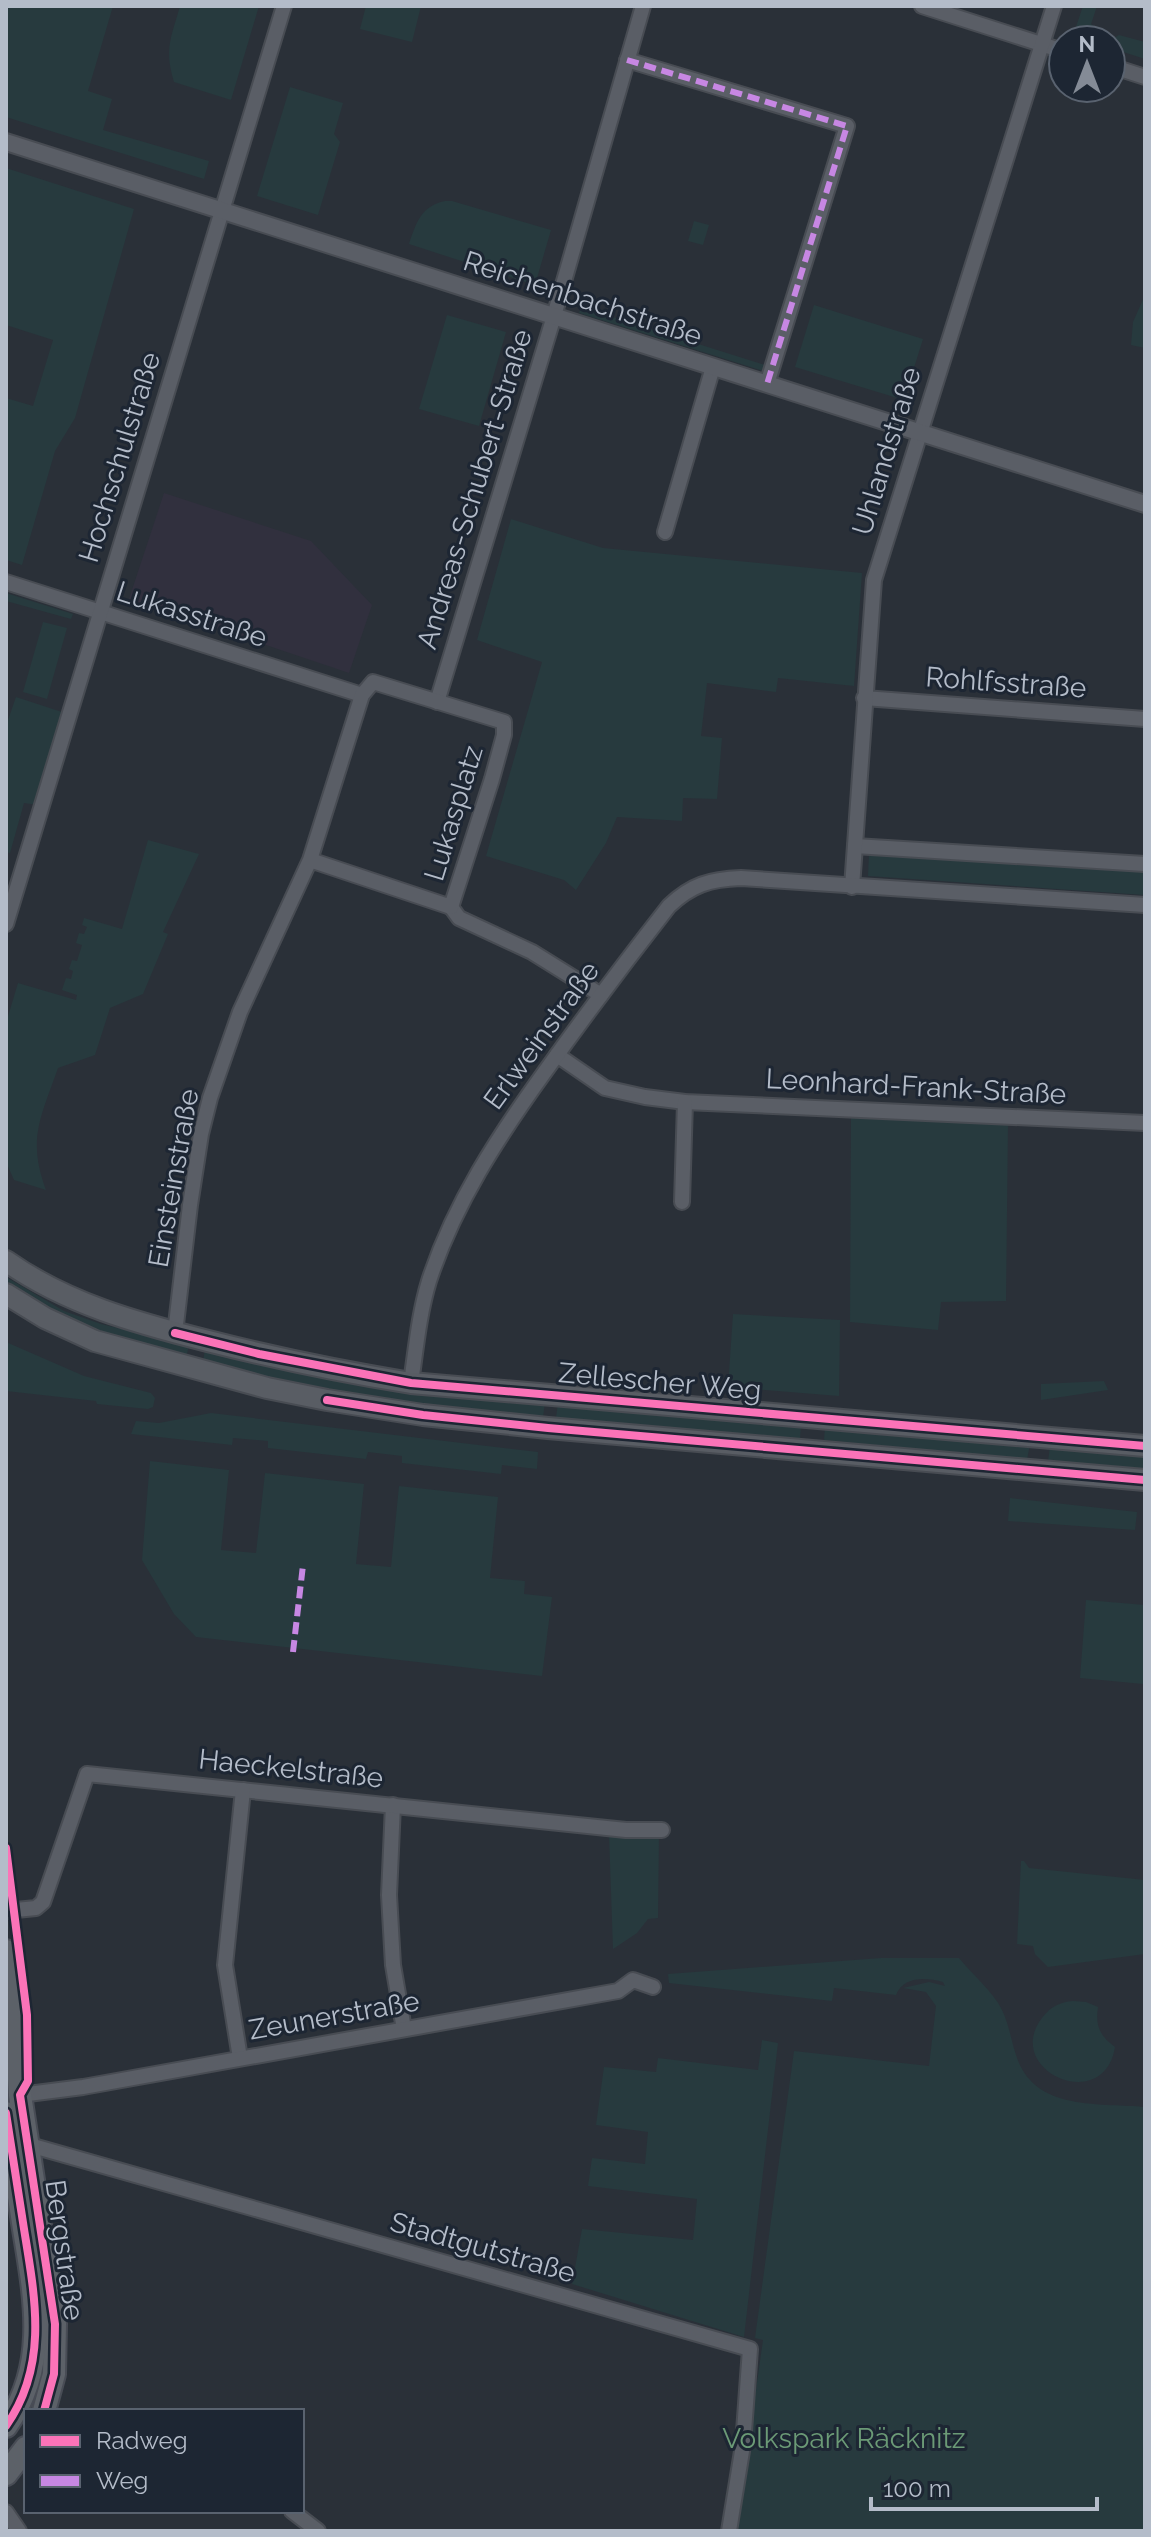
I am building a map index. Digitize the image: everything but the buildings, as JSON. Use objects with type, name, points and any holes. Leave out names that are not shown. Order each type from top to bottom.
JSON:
[{"type":"main road","name":"Zellescher Weg","points":[[6,1261],[80,1303],[175,1333],[274,1357],[411,1383],[1145,1446]]},
{"type":"main road","name":"Zellescher Weg","points":[[6,1294],[45,1318],[95,1341],[267,1388],[327,1400],[423,1415],[533,1426],[1145,1480]]},
{"type":"main road","name":"Bergstraße","points":[[6,1951],[14,2003],[26,2144],[55,2324],[54,2374],[45,2409]]},
{"type":"main road","name":"Bergstraße","points":[[6,2113],[37,2325],[34,2361],[26,2389],[6,2426]]},
{"type":"main road","points":[[6,2474],[24,2451]]},
{"type":"street","name":"Hochschulstraße","points":[[6,924],[284,6]]},
{"type":"street","name":"Andreas-Schubert-Straße","points":[[437,702],[554,316],[643,6]]},
{"type":"street","points":[[922,6],[1047,46]]},
{"type":"street","name":"Uhlandstraße","points":[[852,887],[874,580],[1054,6]]},
{"type":"street","points":[[627,60],[847,126],[767,384]]},
{"type":"street","name":"Reichenbachstraße","points":[[6,142],[1145,504]]},
{"type":"street","points":[[665,532],[713,367]]},
{"type":"street","name":"Lukasstraße","points":[[6,582],[362,695]]},
{"type":"street","name":"Lukasplatz","points":[[310,860],[451,907],[492,779],[504,735],[504,722],[373,682],[362,695]]},
{"type":"street","points":[[310,860],[362,695]]},
{"type":"street","name":"Rohlfsstraße","points":[[864,698],[1145,719]]},
{"type":"street","points":[[855,846],[1145,864]]},
{"type":"street","name":"Einsteinstraße","points":[[175,1333],[190,1205],[210,1098],[240,1012],[310,860]]},
{"type":"street","name":"Erlweinstraße","points":[[411,1383],[421,1315],[442,1245],[489,1155],[601,995],[683,892],[702,882],[741,878],[1145,905]]},
{"type":"street","points":[[451,907],[459,918],[532,952],[601,995]]},
{"type":"street","name":"Leonhard-Frank-Straße","points":[[557,1055],[605,1088],[685,1102],[1145,1123]]},
{"type":"street","points":[[682,1202],[685,1102]]},
{"type":"street","name":"Haeckelstraße","points":[[6,1911],[36,1908],[43,1902],[87,1774],[626,1830],[662,1830]]},
{"type":"street","points":[[240,2058],[225,1965],[243,1790]]},
{"type":"street","points":[[393,1805],[390,1909],[393,1965],[404,2029]]},
{"type":"street","name":"Zeunerstraße","points":[[20,2095],[83,2087],[618,1991],[633,1980],[653,1987]]},
{"type":"street","name":"Stadtgutstraße","points":[[26,2144],[750,2349],[743,2445],[729,2531]]},
{"type":"street","points":[[6,2512],[19,2531]]},
{"type":"street","points":[[295,2513],[318,2531]]},
{"type":"shaded area","points":[[164,493],[311,541],[372,605],[349,673],[129,599]]},
{"type":"green space","points":[[8,6],[113,6],[88,91],[112,99],[103,130],[209,161],[204,179],[6,117]]},
{"type":"green space","points":[[180,6],[259,6],[231,100],[174,82],[169,52]]},
{"type":"green space","points":[[366,6],[421,6],[412,42],[360,29]]},
{"type":"green space","points":[[1083,6],[1097,6],[1091,24],[1077,24]]},
{"type":"green space","points":[[1127,37],[1145,42],[1145,59],[1127,53]]},
{"type":"green space","points":[[290,87],[343,103],[334,134],[340,142],[318,215],[257,196]]},
{"type":"green space","points":[[6,168],[134,209],[75,418],[55,451],[22,565],[6,560],[6,398],[33,406],[53,340],[6,325]]},
{"type":"green space","points":[[445,201],[551,230],[535,285],[409,244],[425,211]]},
{"type":"green space","points":[[694,221],[709,225],[703,245],[688,241]]},
{"type":"green space","points":[[1145,295],[1145,348],[1131,345],[1133,322]]},
{"type":"green space","points":[[814,305],[923,339],[904,400],[795,367]]},
{"type":"green space","points":[[581,307],[768,366],[766,372],[579,313]]},
{"type":"green space","points":[[447,315],[506,332],[479,426],[419,409]]},
{"type":"green space","points":[[511,519],[603,548],[862,573],[854,686],[778,678],[776,692],[707,683],[701,736],[722,738],[717,799],[683,798],[682,821],[617,817],[606,843],[576,890],[564,880],[486,856],[542,662],[477,640]]},
{"type":"green space","points":[[6,593],[73,614],[71,619],[6,601]]},
{"type":"green space","points":[[43,622],[67,628],[47,699],[23,692]]},
{"type":"green space","points":[[16,697],[65,713],[38,805],[24,803],[10,853],[6,852],[6,726]]},
{"type":"green space","points":[[148,840],[199,854],[163,932],[168,934],[143,994],[110,1008],[95,1055],[58,1068],[38,1128],[37,1156],[46,1190],[14,1180],[6,1162],[6,1023],[18,983],[76,1000],[77,995],[62,990],[66,978],[71,979],[73,971],[69,969],[72,960],[77,961],[82,945],[76,943],[79,933],[84,934],[87,927],[82,925],[84,918],[122,929]]},
{"type":"green space","points":[[869,854],[1145,870],[1145,895],[868,876]]},
{"type":"green space","points":[[851,1117],[1008,1123],[1006,1301],[941,1302],[938,1330],[850,1322]]},
{"type":"green space","points":[[6,1277],[64,1311],[101,1324],[189,1345],[186,1358],[82,1325],[6,1284]]},
{"type":"green space","points":[[733,1314],[840,1320],[839,1396],[728,1387]]},
{"type":"green space","points":[[6,1342],[84,1376],[151,1393],[155,1398],[153,1407],[97,1404],[96,1401],[6,1391]]},
{"type":"green space","points":[[205,1349],[545,1402],[543,1417],[436,1408],[318,1389],[203,1362]]},
{"type":"green space","points":[[1104,1381],[1108,1390],[1041,1400],[1041,1384]]},
{"type":"green space","points":[[558,1403],[801,1424],[800,1439],[556,1418]]},
{"type":"green space","points":[[211,1413],[538,1452],[537,1469],[502,1465],[501,1474],[402,1463],[402,1456],[368,1452],[366,1459],[268,1448],[268,1441],[233,1438],[232,1445],[131,1434],[136,1421],[159,1423]]},
{"type":"green space","points":[[825,1427],[1030,1444],[1027,1460],[824,1440]]},
{"type":"green space","points":[[1050,1446],[1145,1455],[1145,1470],[1048,1462]]},
{"type":"green space","points":[[150,1461],[229,1470],[221,1550],[256,1553],[265,1473],[364,1484],[356,1564],[391,1567],[399,1486],[498,1497],[490,1578],[525,1581],[524,1594],[552,1597],[542,1676],[196,1637],[174,1614],[142,1560]]},
{"type":"green space","points":[[1010,1498],[1137,1512],[1135,1530],[1008,1521]]},
{"type":"green space","points":[[1086,1600],[1145,1605],[1143,1684],[1080,1678]]},
{"type":"green space","points":[[609,1833],[659,1833],[658,1918],[648,1919],[637,1933],[613,1949]]},
{"type":"green space","points":[[1021,1861],[1029,1868],[1145,1880],[1145,1954],[1048,1967],[1035,1954],[1033,1946],[1017,1944]]},
{"type":"green space","name":"Volkspark Räcknitz","points":[[881,1958],[959,1958],[998,2004],[1022,2069],[1032,2082],[1045,2092],[1076,2102],[1145,2107],[1145,2531],[736,2531],[763,2340],[755,2338],[794,2051],[929,2066],[936,2006],[926,1992],[903,1988],[929,1982],[945,1986],[936,1980],[909,1981],[896,1995],[834,1988],[832,2001],[669,1983],[668,1974]]},
{"type":"green space","points":[[1073,2001],[1098,2007],[1100,2030],[1115,2047],[1107,2068],[1093,2079],[1077,2082],[1059,2078],[1045,2068],[1035,2054],[1033,2037],[1048,2011]]},
{"type":"green space","points":[[762,2040],[778,2043],[744,2337],[572,2284],[582,2229],[693,2240],[697,2199],[588,2186],[592,2158],[645,2164],[648,2132],[596,2125],[604,2067],[656,2072],[658,2058],[758,2070]]},
{"type":"marked path","points":[[627,60],[847,126],[767,384]]},
{"type":"marked path","points":[[293,1652],[303,1565]]},
{"type":"cycle path","points":[[175,1333],[259,1354],[411,1383],[1145,1446]]},
{"type":"cycle path","points":[[327,1400],[423,1415],[548,1428],[1145,1480]]},
{"type":"cycle path","points":[[6,1848],[27,2015],[28,2081],[20,2095],[55,2324],[54,2374],[45,2409]]},
{"type":"cycle path","points":[[6,2113],[32,2280],[35,2330],[28,2379],[20,2403],[6,2426]]}]
